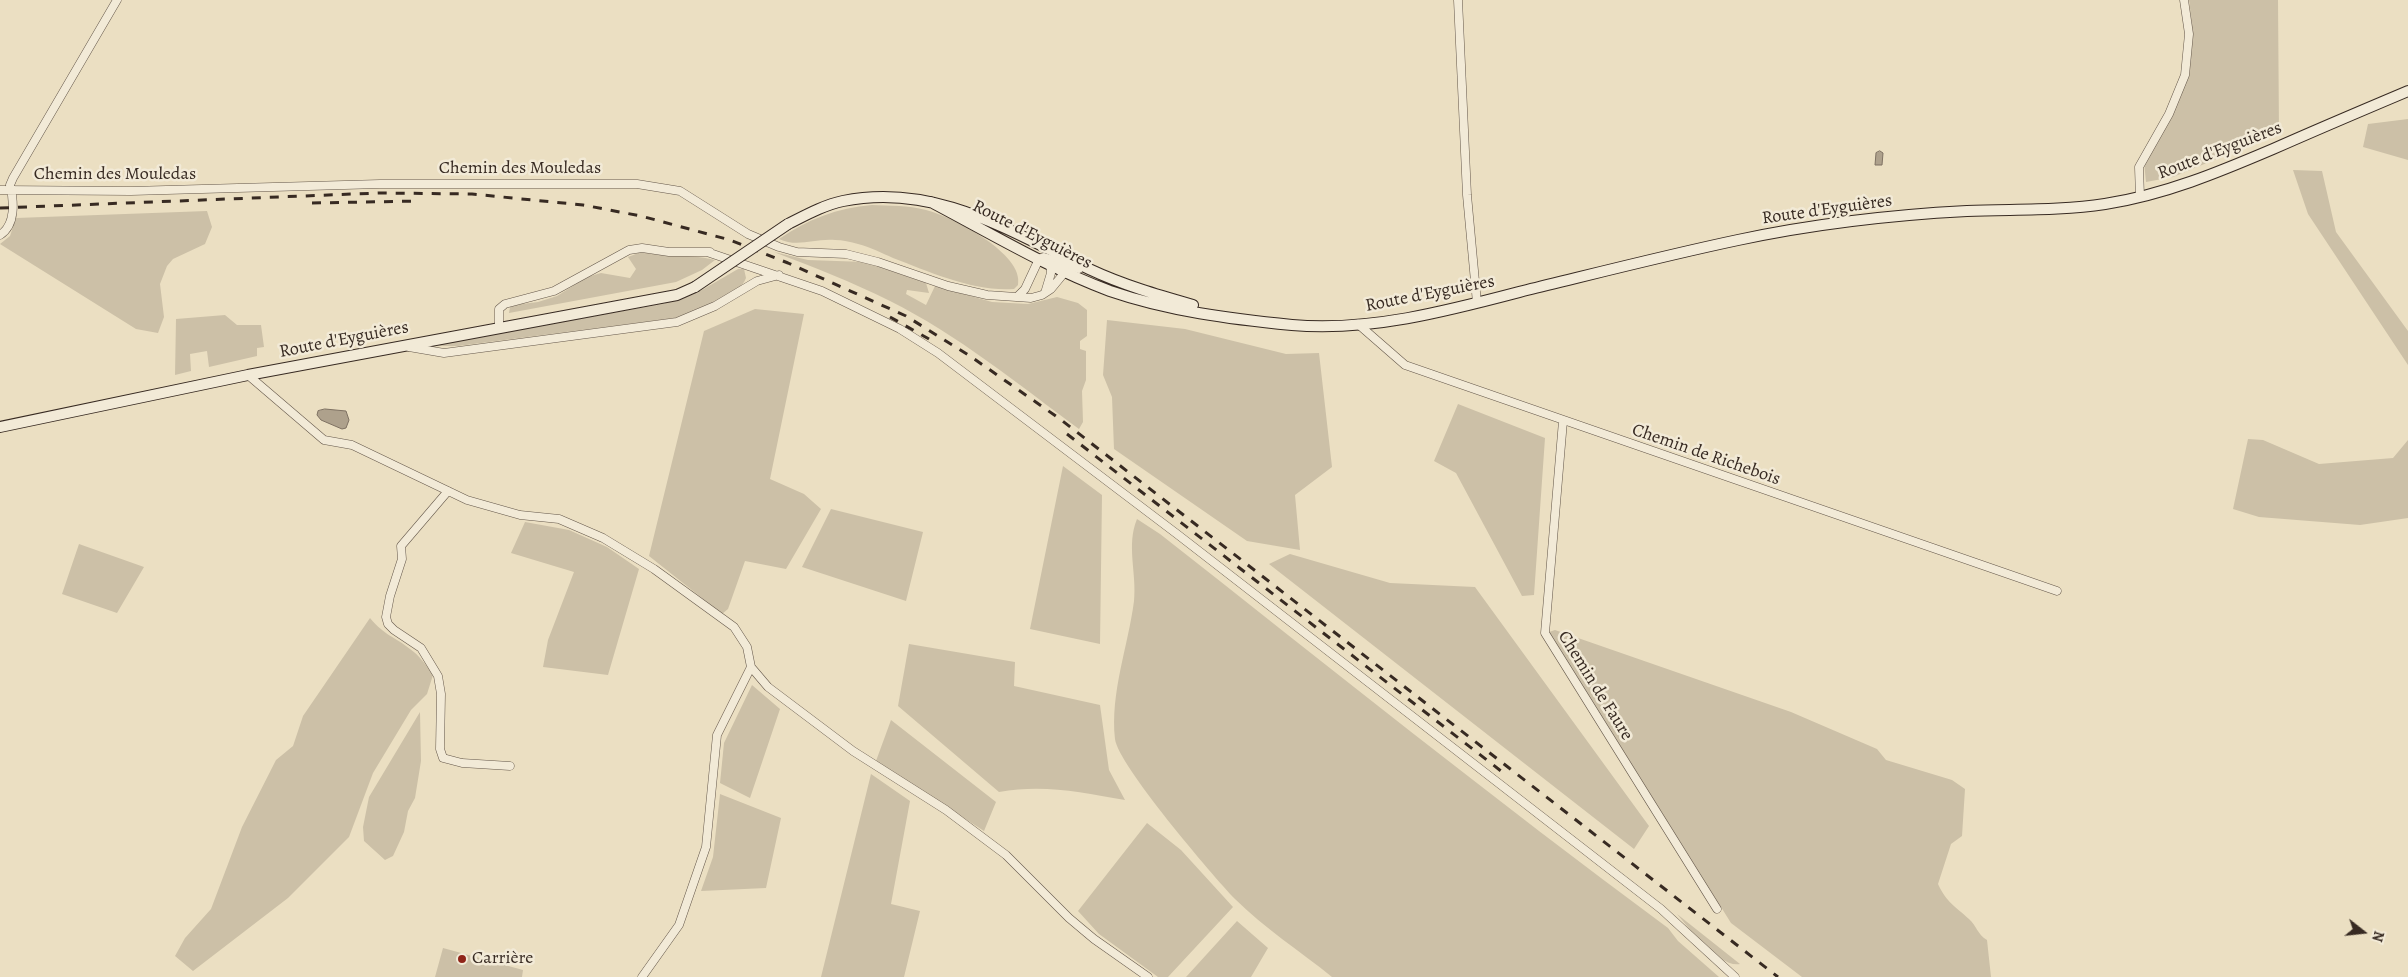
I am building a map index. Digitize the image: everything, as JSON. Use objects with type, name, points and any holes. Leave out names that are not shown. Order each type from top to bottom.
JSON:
[{"type":"main road","name":"Route d'Eyguières","points":[[931,202],[1065,272],[1111,291],[1154,304],[1238,319],[1297,325],[1358,324],[1403,319],[1477,303],[1662,257],[1830,223],[1965,211],[2067,208],[2108,204],[2140,197],[2176,188],[2221,171],[2408,90]]},
{"type":"main road","name":"Route d'Eyguières","points":[[0,428],[248,375],[677,295],[695,287],[788,224],[842,201],[868,197],[903,196],[959,208],[1091,270],[1140,290],[1238,319]]},
{"type":"street","points":[[0,235],[6,232],[11,220],[10,185],[13,178],[117,0]]},
{"type":"street","points":[[1458,0],[1467,195],[1477,303]]},
{"type":"street","points":[[2140,197],[2139,167],[2169,114],[2185,75],[2188,34],[2184,0]]},
{"type":"street","name":"Chemin des Mouledas","points":[[0,190],[131,191],[380,184],[656,186],[687,194],[748,234],[779,247],[797,252],[846,254],[878,262],[948,286],[987,295],[1031,298],[1045,293]]},
{"type":"street","points":[[1043,247],[1047,261],[1045,293]]},
{"type":"street","points":[[499,328],[499,309],[505,304],[554,291],[628,250],[642,248],[670,252],[706,252],[734,255],[761,268],[822,291],[900,329],[973,378],[1661,909],[1735,977]]},
{"type":"street","points":[[1018,296],[1047,261]]},
{"type":"street","points":[[1047,261],[1110,283],[1140,290]]},
{"type":"street","points":[[1045,293],[1065,272]]},
{"type":"street","points":[[400,346],[444,353],[678,322],[715,306],[757,281],[780,275]]},
{"type":"street","name":"Chemin de Richebois","points":[[1358,324],[1405,365],[2057,591]]},
{"type":"street","points":[[248,375],[324,440],[352,445],[468,500],[520,515],[559,520],[603,538],[654,568],[734,626],[747,647],[751,667],[768,687],[853,751],[946,810],[1006,855],[1069,918],[1094,939],[1148,977]]},
{"type":"street","name":"Chemin de Faure","points":[[1563,421],[1544,633],[1717,909]]},
{"type":"street","points":[[448,491],[401,546],[402,559],[390,596],[386,617],[388,624],[394,630],[421,648],[438,676],[441,694],[440,749],[443,758],[462,763],[510,766]]},
{"type":"street","points":[[642,977],[679,925],[706,846],[717,735],[751,667]]},
{"type":"shaded area","points":[[2189,0],[2278,0],[2279,133],[2173,177],[2146,182],[2144,162],[2181,96],[2190,64],[2192,25]]},
{"type":"shaded area","points":[[2408,119],[2408,160],[2363,147],[2368,124]]},
{"type":"shaded area","points":[[1880,151],[1883,153],[1882,165],[1875,165],[1876,153]]},
{"type":"shaded area","points":[[2293,170],[2322,171],[2336,232],[2408,331],[2408,365],[2308,214]]},
{"type":"shaded area","points":[[872,205],[919,208],[968,228],[999,249],[1010,261],[1017,273],[1018,285],[1014,289],[999,289],[952,280],[867,247],[846,241],[828,240],[793,243],[779,239],[812,220],[847,209]]},
{"type":"shaded area","points":[[207,211],[212,227],[205,244],[173,259],[167,266],[160,284],[164,317],[158,333],[136,329],[0,244],[10,236],[16,218]]},
{"type":"shaded area","points":[[641,252],[715,260],[702,270],[676,282],[509,313],[510,307],[514,305],[538,302],[557,296],[587,277],[601,273],[630,278],[636,269],[628,257]]},
{"type":"shaded area","points":[[774,252],[808,260],[865,262],[926,283],[929,293],[907,290],[906,294],[926,305],[935,286],[992,302],[1028,304],[1057,297],[1078,303],[1087,310],[1087,336],[1080,341],[1080,349],[1086,351],[1086,380],[1082,391],[1083,422],[1079,429],[987,361],[915,314],[861,287]]},
{"type":"shaded area","points":[[738,269],[744,269],[746,278],[742,285],[734,292],[714,304],[674,318],[458,346],[439,346],[442,343],[663,304],[702,290]]},
{"type":"shaded area","points":[[755,309],[804,314],[770,479],[804,494],[821,509],[786,569],[745,561],[728,609],[722,614],[649,556],[704,331]]},
{"type":"shaded area","points":[[225,315],[237,325],[261,325],[264,347],[257,348],[257,356],[209,367],[207,351],[190,354],[191,371],[175,375],[176,319]]},
{"type":"shaded area","points":[[1107,320],[1185,329],[1286,354],[1319,353],[1332,467],[1295,495],[1300,550],[1247,541],[1114,449],[1112,397],[1103,375]]},
{"type":"shaded area","points":[[1458,404],[1545,438],[1534,595],[1522,596],[1456,473],[1434,461]]},
{"type":"shaded area","points":[[325,409],[346,411],[349,420],[346,428],[342,429],[321,420],[317,415],[318,411]]},
{"type":"shaded area","points":[[2248,439],[2263,440],[2319,464],[2393,458],[2408,440],[2408,518],[2360,525],[2259,517],[2233,509]]},
{"type":"shaded area","points":[[1063,466],[1102,495],[1100,644],[1030,629]]},
{"type":"shaded area","points":[[831,509],[923,532],[906,601],[802,567]]},
{"type":"shaded area","points":[[1137,519],[1160,534],[1476,782],[1668,928],[1678,941],[1719,977],[1332,977],[1270,930],[1235,899],[1188,845],[1132,772],[1120,752],[1115,739],[1114,722],[1117,687],[1135,591],[1132,539]]},
{"type":"shaded area","points":[[525,522],[569,530],[607,547],[639,569],[608,675],[543,667],[548,640],[574,572],[511,553]]},
{"type":"shaded area","points":[[79,544],[144,567],[117,613],[62,594]]},
{"type":"shaded area","points":[[1290,554],[1390,583],[1475,587],[1649,826],[1634,849],[1269,564]]},
{"type":"shaded area","points":[[370,618],[385,632],[414,652],[425,664],[433,675],[427,694],[411,710],[373,773],[349,837],[288,898],[193,971],[175,956],[185,938],[211,909],[242,827],[276,760],[293,746],[303,716]]},
{"type":"shaded area","points":[[1555,630],[1791,712],[1877,749],[1886,760],[1952,780],[1965,789],[1962,836],[1951,844],[1938,884],[1948,900],[1972,922],[1987,940],[1991,977],[1802,977],[1731,923],[1549,632]]},
{"type":"shaded area","points":[[909,644],[1015,662],[1014,686],[1100,705],[1109,770],[1125,800],[1046,789],[999,792],[898,706]]},
{"type":"shaded area","points":[[752,685],[780,709],[750,798],[720,783],[724,743]]},
{"type":"shaded area","points":[[420,712],[421,761],[415,798],[408,811],[404,832],[393,856],[385,860],[364,841],[363,827],[369,797]]},
{"type":"shaded area","points":[[891,720],[996,802],[984,831],[876,761]]},
{"type":"shaded area","points":[[871,774],[910,801],[891,904],[920,911],[904,977],[821,977]]},
{"type":"shaded area","points":[[720,794],[781,818],[766,888],[701,891],[713,857]]},
{"type":"shaded area","points":[[1147,823],[1181,850],[1233,907],[1168,977],[1158,977],[1099,934],[1078,911]]},
{"type":"shaded area","points":[[1677,914],[1740,964],[1732,964],[1714,954]]},
{"type":"shaded area","points":[[1237,921],[1268,948],[1251,977],[1186,977]]},
{"type":"shaded area","name":"Carrière","points":[[443,948],[523,970],[522,977],[435,977]]},
{"type":"railway","points":[[0,208],[379,193],[472,194],[583,205],[641,216],[730,240],[788,263],[906,316],[970,356],[1060,419],[1778,977]]},
{"type":"railway","points":[[312,203],[420,201]]},
{"type":"railway","points":[[890,317],[929,339]]},
{"type":"railway","points":[[1067,434],[1501,771]]},
{"type":"place","name":"Carrière","points":[[462,959]]}]
